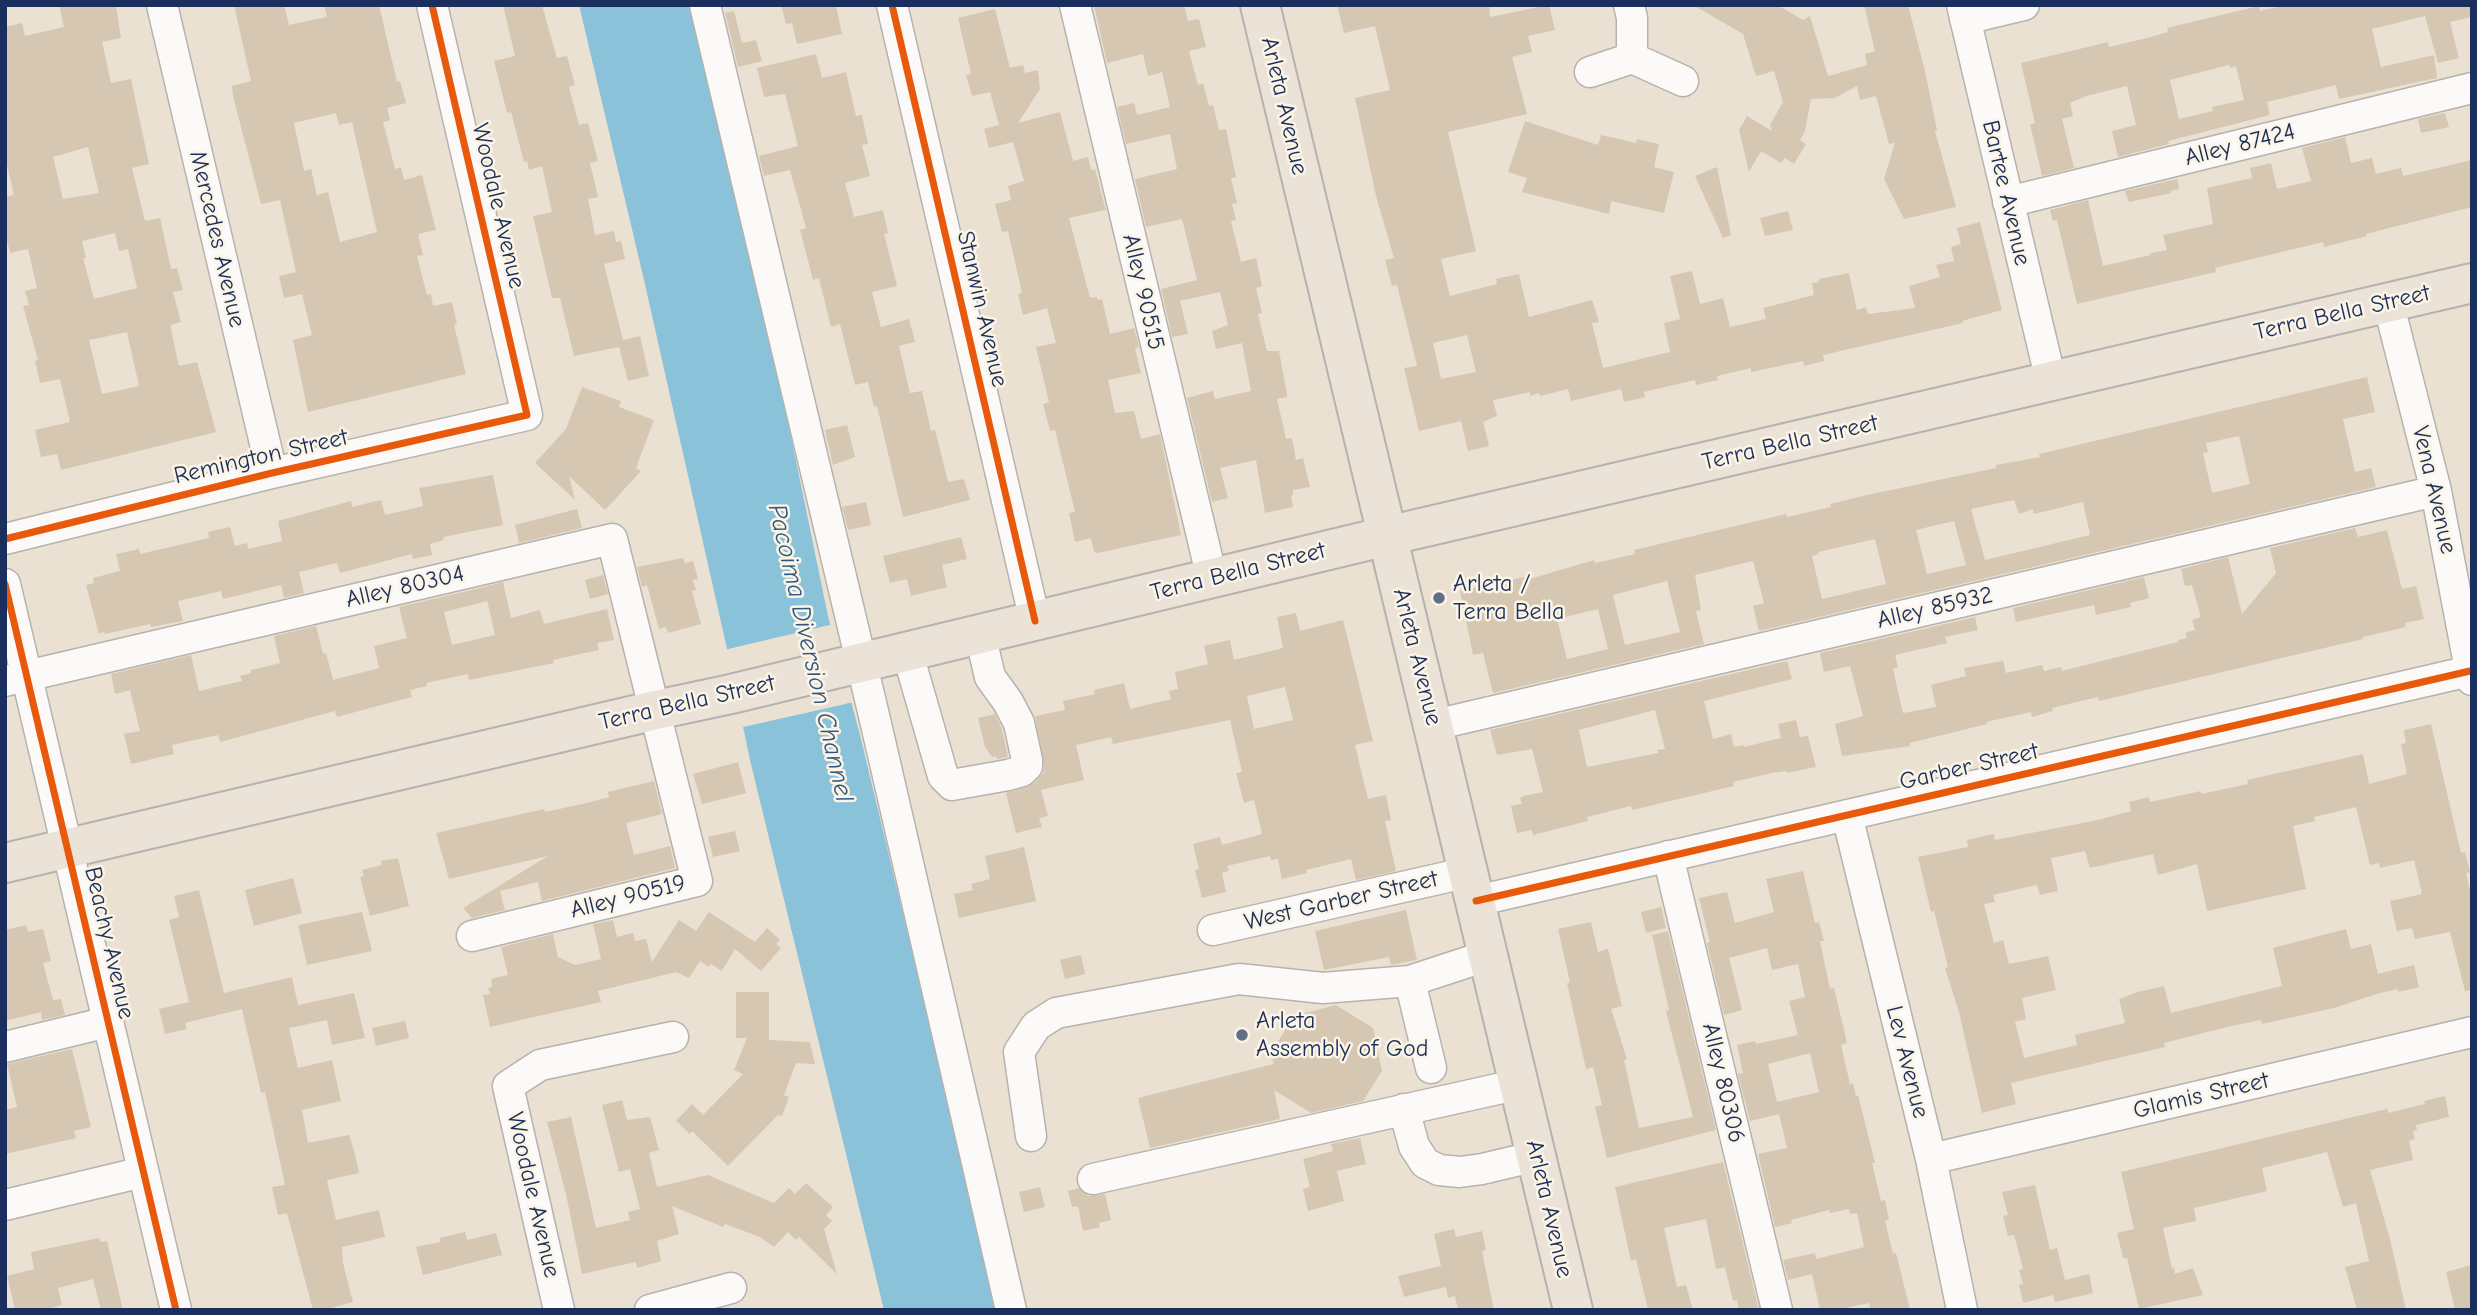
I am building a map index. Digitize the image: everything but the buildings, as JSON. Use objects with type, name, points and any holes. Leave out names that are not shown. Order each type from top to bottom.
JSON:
[{"type":"main road","name":"Arleta Avenue","points":[[1260,5],[1573,1310]]},
{"type":"main road","name":"Terra Bella Street","points":[[5,863],[2472,282]]},
{"type":"street","name":"Mercedes Avenue","points":[[162,5],[272,473]]},
{"type":"street","name":"Woodale Avenue","points":[[432,5],[527,415]]},
{"type":"street","points":[[705,5],[853,663],[1011,1310]]},
{"type":"street","name":"Stanwin Avenue","points":[[892,5],[1035,621]]},
{"type":"street","name":"Alley 90515","points":[[1075,5],[1212,579]]},
{"type":"street","points":[[1629,5],[1632,18],[1632,58]]},
{"type":"street","points":[[1963,12],[2024,5]]},
{"type":"street","name":"Bartee Avenue","points":[[1963,12],[2051,381]]},
{"type":"street","points":[[1590,72],[1632,58],[1682,81]]},
{"type":"street","name":"Alley 87424","points":[[2008,202],[2472,88]]},
{"type":"street","name":"Vena Avenue","points":[[2388,302],[2436,491],[2463,575],[2471,675]]},
{"type":"street","name":"Remington Street","points":[[5,539],[272,473],[527,415]]},
{"type":"street","name":"Alley 85932","points":[[1434,725],[2436,491]]},
{"type":"street","name":"Alley 80304","points":[[16,678],[612,539],[656,710]]},
{"type":"street","name":"Beachy Avenue","points":[[5,584],[16,678],[68,848],[176,1310]]},
{"type":"street","points":[[906,651],[943,776],[952,785],[1008,775],[1022,771],[1027,766],[1027,760],[1019,723],[990,677],[980,634]]},
{"type":"street","name":"Garber Street","points":[[1473,887],[1668,856],[2471,675]]},
{"type":"street","name":"Alley 90519","points":[[472,936],[697,881],[656,710]]},
{"type":"street","name":"Lev Avenue","points":[[1847,815],[1931,1159],[1962,1310]]},
{"type":"street","name":"Alley 80306","points":[[1668,856],[1777,1310]]},
{"type":"street","name":"West Garber Street","points":[[1213,930],[1473,887]]},
{"type":"street","points":[[1031,1136],[1019,1052],[1036,1026],[1056,1013],[1239,979],[1323,988],[1410,981],[1489,955]]},
{"type":"street","points":[[1410,981],[1431,1068]]},
{"type":"street","points":[[5,1047],[108,1022]]},
{"type":"street","name":"Glamis Street","points":[[1931,1159],[2472,1032]]},
{"type":"street","name":"Woodale Avenue","points":[[559,1310],[509,1086],[540,1065],[673,1037]]},
{"type":"street","points":[[1093,1179],[1520,1084]]},
{"type":"street","points":[[1404,1109],[1414,1146],[1425,1163],[1439,1170],[1460,1172],[1482,1169],[1537,1156]]},
{"type":"street","points":[[5,1205],[143,1172]]},
{"type":"street","points":[[650,1310],[731,1288]]},
{"type":"water","name":"Pacoima Diversion Channel","points":[[579,5],[692,5],[764,306],[828,616],[860,735],[998,1310],[884,1310],[750,760],[644,280]]},
{"type":"pier","points":[[834,624],[854,702],[739,728],[724,650]]},
{"type":"cycle path","points":[[5,539],[272,473],[527,415],[432,5]]},
{"type":"cycle path","points":[[892,5],[1035,621]]},
{"type":"cycle path","points":[[5,584],[176,1310]]},
{"type":"cycle path","points":[[1476,901],[2470,671]]},
{"type":"place","name":"Arleta / Terra Bella","points":[[1439,598]]},
{"type":"place","name":"Arleta Assembly of God","points":[[1242,1035]]}]
